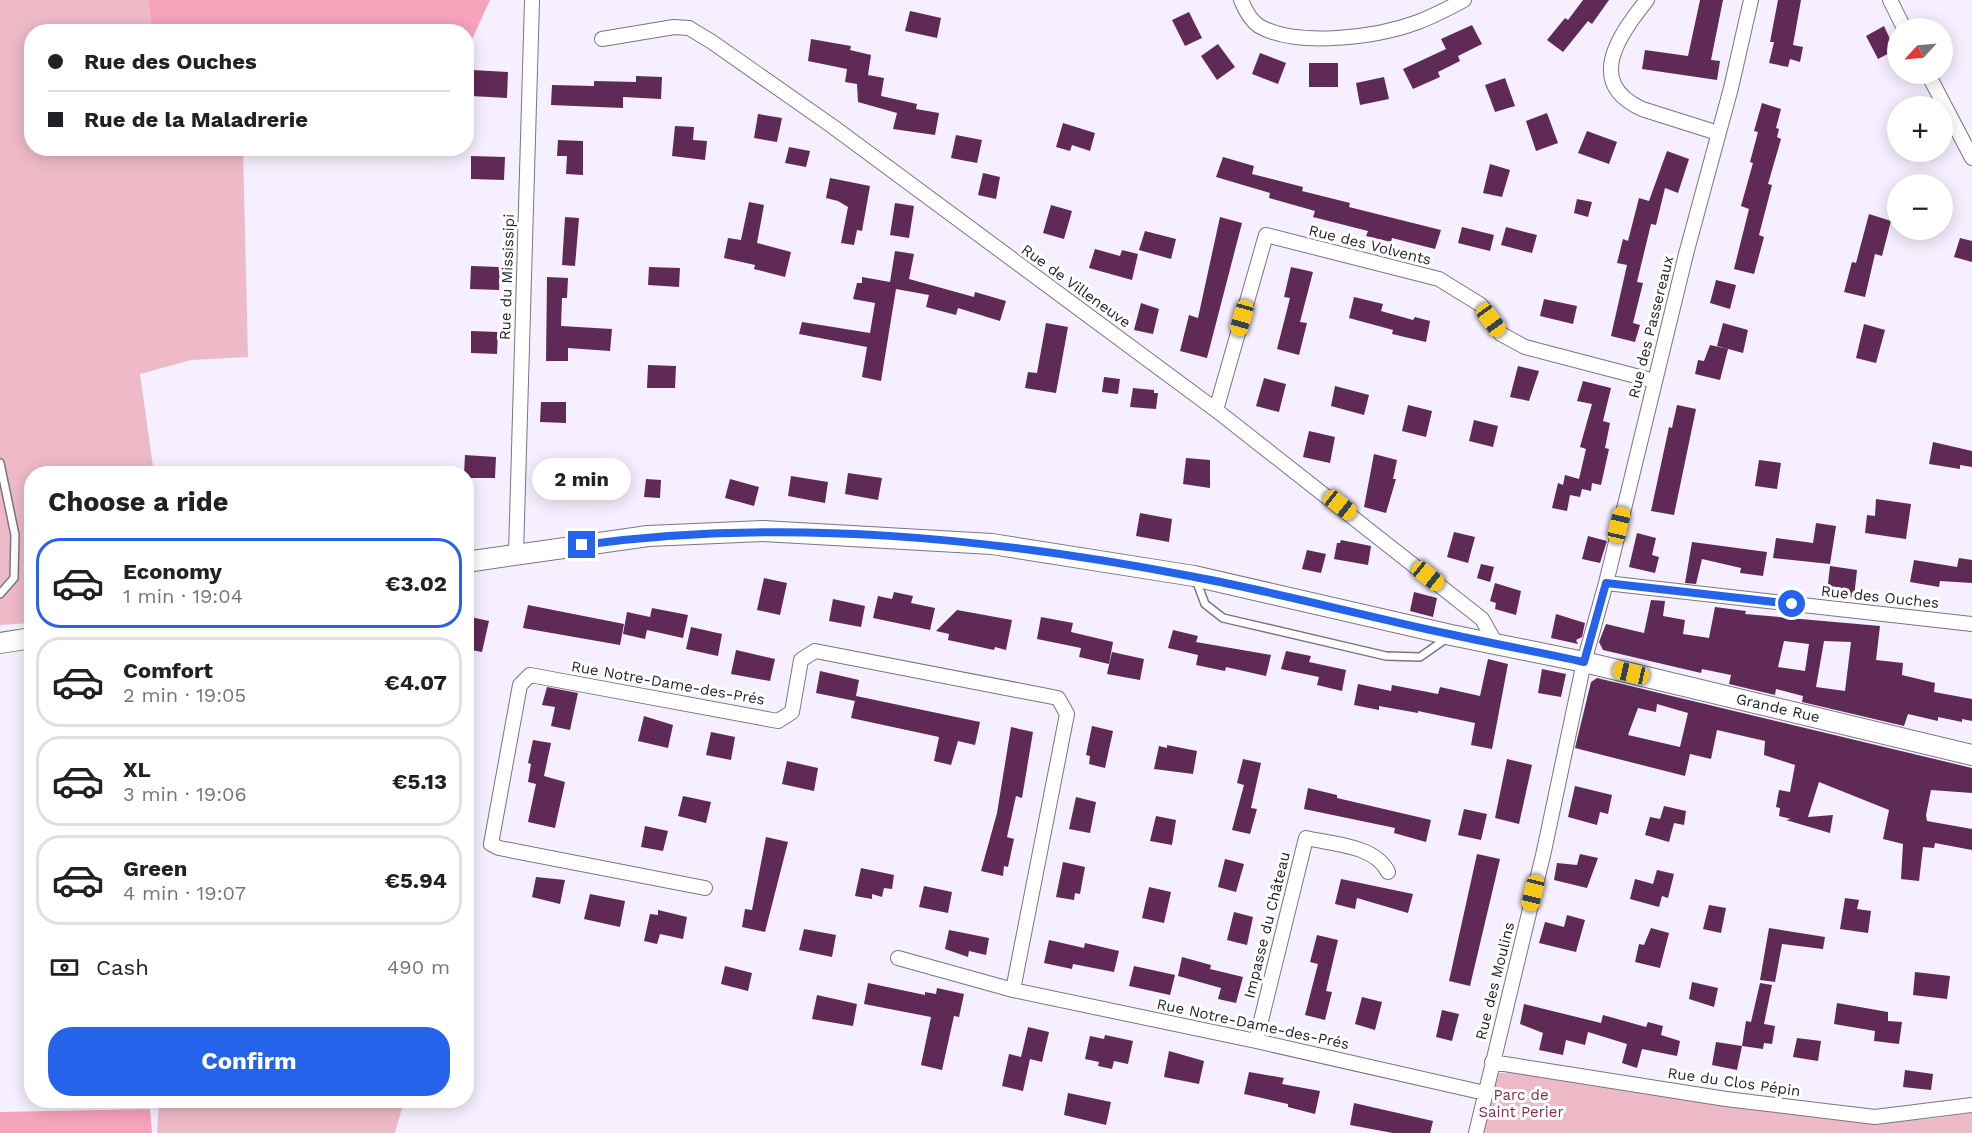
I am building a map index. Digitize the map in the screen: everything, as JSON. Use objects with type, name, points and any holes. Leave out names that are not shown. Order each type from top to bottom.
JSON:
[{"type":"main road","name":"Grande Rue","points":[[474,561],[648,536],[763,531],[821,532],[992,544],[1194,576],[1451,635],[1584,662],[1972,755]]},
{"type":"main road","points":[[0,643],[24,639]]},
{"type":"street","name":"Rue du Mississipi","points":[[516,554],[532,0]]},
{"type":"street","points":[[1241,0],[1250,18],[1259,25],[1284,35],[1313,38],[1382,32],[1417,22],[1448,4],[1464,0]]},
{"type":"street","points":[[1647,0],[1619,39],[1611,57],[1611,72],[1619,93],[1630,104],[1642,109],[1718,133]]},
{"type":"street","name":"Rue des Passereaux","points":[[1584,662],[1606,583],[1751,0]]},
{"type":"street","points":[[1890,0],[1899,18]]},
{"type":"street","name":"Rue de Villeneuve","points":[[602,39],[674,27],[689,27],[832,126],[1216,410],[1482,619],[1496,644]]},
{"type":"street","points":[[1933,84],[1972,158]]},
{"type":"street","name":"Rue des Volvents","points":[[1216,410],[1266,235],[1439,279],[1481,305],[1502,334],[1525,347],[1655,381]]},
{"type":"street","name":"Rue des Ouches","points":[[1606,583],[1972,624]]},
{"type":"street","name":"Rue Notre-Dame-des-Prés","points":[[705,888],[499,848],[491,844],[520,685],[530,675],[778,721],[792,712],[801,660],[815,651],[1058,698],[1067,714],[1013,990]]},
{"type":"street","name":"Rue des Moulins","points":[[1476,1133],[1544,851],[1584,662]]},
{"type":"street","name":"Impasse du Château","points":[[1256,1041],[1306,838],[1367,852],[1383,862],[1388,872]]},
{"type":"street","name":"Rue Notre-Dame-des-Prés","points":[[898,958],[1013,990],[1256,1041],[1485,1093]]},
{"type":"street","name":"Rue du Clos Pépin","points":[[1492,1062],[1726,1099],[1875,1117],[1972,1105]]},
{"type":"lane","points":[[0,463],[15,535],[14,578],[0,594]]},
{"type":"lane","points":[[1194,576],[1205,604],[1222,618],[1386,657],[1420,657],[1451,635]]},
{"type":"green space","points":[[0,0],[148,0],[151,24],[24,24],[24,156],[243,156],[248,357],[191,360],[140,374],[153,466],[24,466],[24,623],[0,625]]},
{"type":"green space","name":"Parc de Saint Perier","points":[[1519,1072],[1623,1090],[1875,1122],[1928,1119],[1972,1113],[1972,1133],[1484,1133],[1493,1082],[1499,1073]]},
{"type":"green space","points":[[159,1108],[402,1108],[395,1133],[157,1133]]},
{"type":"shaded area","points":[[148,0],[490,0],[474,35],[474,24],[151,24]]},
{"type":"shaded area","points":[[150,1109],[152,1133],[0,1133],[0,1112]]},
{"type":"building","points":[[1583,0],[1609,0],[1592,24],[1588,21],[1563,52],[1547,40],[1565,18],[1568,20]]},
{"type":"building","points":[[1700,0],[1723,0],[1711,60],[1720,61],[1717,80],[1642,69],[1645,50],[1688,56]]},
{"type":"building","points":[[1778,0],[1801,0],[1793,45],[1803,47],[1800,62],[1790,59],[1788,67],[1769,63],[1774,42],[1770,42]]},
{"type":"building","points":[[910,11],[941,18],[937,38],[905,31]]},
{"type":"building","points":[[1189,12],[1202,38],[1185,46],[1172,20]]},
{"type":"building","points":[[1472,25],[1482,44],[1458,56],[1460,61],[1438,72],[1440,77],[1413,89],[1403,69],[1446,49],[1441,39]]},
{"type":"building","points":[[1884,26],[1887,33],[1887,54],[1878,59],[1866,36]]},
{"type":"building","points":[[811,39],[851,46],[850,50],[871,55],[868,75],[884,78],[881,96],[917,104],[916,109],[939,113],[935,135],[893,129],[897,113],[858,102],[857,84],[845,82],[847,69],[808,61]]},
{"type":"building","points":[[1218,44],[1235,67],[1217,80],[1201,56]]},
{"type":"building","points":[[1260,53],[1286,63],[1278,84],[1252,74]]},
{"type":"building","points":[[1309,63],[1338,63],[1338,87],[1309,87]]},
{"type":"building","points":[[474,70],[508,72],[507,98],[474,96]]},
{"type":"building","points":[[636,76],[662,77],[661,99],[623,97],[623,108],[551,105],[552,85],[594,86],[594,81],[636,82]]},
{"type":"building","points":[[1384,77],[1389,99],[1360,105],[1356,83]]},
{"type":"building","points":[[1505,78],[1515,106],[1495,112],[1485,85]]},
{"type":"building","points":[[1762,103],[1781,109],[1776,128],[1779,129],[1777,137],[1781,139],[1768,184],[1772,185],[1759,235],[1764,237],[1754,274],[1734,269],[1749,209],[1741,206],[1753,163],[1750,162],[1758,132],[1754,131]]},
{"type":"building","points":[[1547,113],[1558,143],[1536,151],[1526,121]]},
{"type":"building","points":[[758,114],[782,118],[777,142],[754,138]]},
{"type":"building","points":[[1063,123],[1095,133],[1090,151],[1072,145],[1070,151],[1056,147]]},
{"type":"building","points":[[675,126],[694,127],[693,140],[707,141],[705,160],[672,156]]},
{"type":"building","points":[[1587,131],[1617,142],[1609,164],[1578,153]]},
{"type":"building","points":[[956,135],[982,140],[977,163],[951,158]]},
{"type":"building","points":[[558,140],[583,141],[583,175],[566,174],[567,156],[557,156]]},
{"type":"building","points":[[789,147],[810,151],[806,167],[785,163]]},
{"type":"building","points":[[1667,151],[1689,159],[1678,193],[1665,188],[1656,225],[1651,224],[1637,282],[1643,283],[1633,323],[1640,325],[1635,342],[1611,336],[1627,265],[1617,263],[1623,239],[1628,241],[1639,198],[1649,201]]},
{"type":"building","points":[[471,156],[505,157],[504,180],[471,179]]},
{"type":"building","points":[[1223,157],[1254,166],[1252,174],[1303,187],[1302,191],[1350,203],[1349,207],[1441,230],[1435,249],[1392,238],[1391,242],[1366,236],[1368,231],[1313,217],[1315,211],[1269,198],[1270,193],[1216,177]]},
{"type":"building","points":[[1490,164],[1510,170],[1502,197],[1483,193]]},
{"type":"building","points":[[983,173],[1000,177],[996,199],[978,195]]},
{"type":"building","points":[[830,178],[870,186],[862,231],[857,230],[854,245],[841,243],[848,207],[826,198]]},
{"type":"building","points":[[1577,199],[1592,202],[1588,217],[1574,213]]},
{"type":"building","points":[[749,202],[764,205],[757,243],[791,252],[785,277],[754,269],[755,265],[724,258],[728,238],[741,240]]},
{"type":"building","points":[[895,203],[914,206],[909,238],[890,235]]},
{"type":"building","points":[[1051,205],[1072,211],[1064,239],[1043,233]]},
{"type":"building","points":[[1869,214],[1887,220],[1887,237],[1882,256],[1875,254],[1865,297],[1844,292],[1852,262],[1856,263]]},
{"type":"building","points":[[565,217],[579,218],[575,266],[562,265]]},
{"type":"building","points":[[1220,217],[1242,223],[1207,358],[1180,351],[1189,315],[1198,318]]},
{"type":"building","points":[[1462,227],[1494,235],[1490,251],[1458,243]]},
{"type":"building","points":[[1506,227],[1537,235],[1532,253],[1501,245]]},
{"type":"building","points":[[1145,231],[1176,239],[1171,259],[1139,250]]},
{"type":"building","points":[[1960,238],[1972,241],[1972,262],[1954,257]]},
{"type":"building","points":[[1095,249],[1120,256],[1122,250],[1138,254],[1132,280],[1089,268]]},
{"type":"building","points":[[895,251],[914,254],[909,279],[974,297],[975,292],[1006,301],[1000,321],[958,308],[956,315],[926,307],[929,295],[896,289],[881,381],[862,377],[867,347],[799,334],[802,322],[870,333],[875,303],[853,299],[857,283],[862,283],[862,277],[890,282]]},
{"type":"building","points":[[471,266],[500,267],[499,290],[470,289]]},
{"type":"building","points":[[649,267],[680,268],[679,287],[648,285]]},
{"type":"building","points":[[1291,267],[1313,272],[1300,322],[1307,323],[1299,355],[1277,349],[1290,298],[1284,297]]},
{"type":"building","points":[[547,277],[568,278],[567,298],[562,298],[561,326],[612,329],[610,351],[568,348],[568,361],[546,361]]},
{"type":"building","points":[[1716,280],[1736,285],[1730,309],[1710,303]]},
{"type":"building","points":[[1354,297],[1383,304],[1381,311],[1413,320],[1415,317],[1430,321],[1426,342],[1392,334],[1393,330],[1349,318]]},
{"type":"building","points":[[1544,299],[1577,306],[1573,324],[1540,316]]},
{"type":"building","points":[[1141,303],[1159,309],[1153,334],[1134,330]]},
{"type":"building","points":[[1046,323],[1068,327],[1056,393],[1025,388],[1028,372],[1037,373]]},
{"type":"building","points":[[1723,323],[1748,330],[1743,353],[1717,346]]},
{"type":"building","points":[[1864,324],[1885,330],[1876,363],[1856,358]]},
{"type":"building","points":[[471,331],[498,332],[497,354],[471,353]]},
{"type":"building","points":[[1710,345],[1728,349],[1720,380],[1695,374],[1698,360],[1704,361]]},
{"type":"building","points":[[648,365],[676,366],[675,388],[647,388]]},
{"type":"building","points":[[1518,366],[1539,371],[1529,401],[1510,397]]},
{"type":"building","points":[[1104,377],[1120,379],[1118,394],[1102,392]]},
{"type":"building","points":[[1264,378],[1286,384],[1279,412],[1256,406]]},
{"type":"building","points":[[1583,381],[1611,388],[1603,421],[1610,423],[1605,448],[1609,449],[1601,485],[1592,483],[1591,491],[1582,489],[1580,497],[1570,495],[1567,511],[1552,508],[1558,483],[1563,485],[1565,475],[1579,479],[1586,449],[1580,447],[1592,404],[1577,401]]},
{"type":"building","points":[[1335,386],[1369,395],[1364,415],[1331,406]]},
{"type":"building","points":[[1133,388],[1154,390],[1154,393],[1158,393],[1156,409],[1130,407]]},
{"type":"building","points":[[541,402],[566,402],[566,423],[540,422]]},
{"type":"building","points":[[1408,405],[1432,411],[1426,437],[1402,431]]},
{"type":"building","points":[[1677,405],[1696,409],[1674,515],[1651,511],[1669,427],[1672,428]]},
{"type":"building","points":[[1474,420],[1498,426],[1493,447],[1469,441]]},
{"type":"building","points":[[1309,431],[1335,437],[1330,463],[1303,457]]},
{"type":"building","points":[[1933,442],[1972,451],[1972,467],[1960,465],[1960,469],[1929,464]]},
{"type":"building","points":[[1374,454],[1397,460],[1393,479],[1396,479],[1386,513],[1364,507]]},
{"type":"building","points":[[465,455],[496,457],[495,478],[474,478],[474,466],[464,466]]},
{"type":"building","points":[[1186,458],[1210,460],[1210,488],[1183,484]]},
{"type":"building","points":[[1759,460],[1781,463],[1777,489],[1755,486]]},
{"type":"building","points":[[563,461],[613,463],[612,486],[585,486],[585,479],[564,479]]},
{"type":"building","points":[[848,473],[882,478],[878,500],[845,494]]},
{"type":"building","points":[[791,476],[828,482],[825,503],[788,496]]},
{"type":"building","points":[[646,479],[661,480],[660,498],[644,497]]},
{"type":"building","points":[[730,479],[759,487],[754,506],[725,498]]},
{"type":"building","points":[[1876,499],[1911,504],[1906,539],[1865,533],[1867,515],[1875,516]]},
{"type":"building","points":[[1140,513],[1172,519],[1169,542],[1136,536]]},
{"type":"building","points":[[1816,523],[1836,526],[1830,564],[1773,558],[1776,538],[1813,543]]},
{"type":"building","points":[[1454,532],[1475,537],[1468,563],[1447,557]]},
{"type":"building","points":[[1637,533],[1656,538],[1652,555],[1659,557],[1655,573],[1629,567]]},
{"type":"building","points":[[1588,536],[1607,541],[1600,563],[1582,559]]},
{"type":"building","points":[[1341,540],[1371,546],[1368,565],[1334,559],[1337,543]]},
{"type":"building","points":[[1692,542],[1767,552],[1763,576],[1740,573],[1741,568],[1702,559],[1696,584],[1685,583]]},
{"type":"building","points":[[1307,550],[1326,554],[1321,573],[1302,569]]},
{"type":"building","points":[[1959,558],[1972,560],[1972,583],[1940,581],[1939,587],[1910,582],[1914,560],[1957,567]]},
{"type":"building","points":[[1481,564],[1494,567],[1490,582],[1477,578]]},
{"type":"building","points":[[1830,566],[1857,570],[1854,598],[1827,592]]},
{"type":"building","points":[[764,578],[787,583],[780,615],[757,610]]},
{"type":"building","points":[[1495,583],[1521,591],[1516,615],[1495,609],[1496,603],[1490,601]]},
{"type":"building","points":[[894,592],[913,596],[911,603],[935,608],[930,630],[873,618],[878,596],[892,599]]},
{"type":"building","points":[[1414,592],[1437,598],[1433,617],[1410,611]]},
{"type":"building","points":[[833,599],[865,606],[861,627],[829,621]]},
{"type":"building","points":[[1651,600],[1665,601],[1663,616],[1685,620],[1683,634],[1709,638],[1715,607],[1746,611],[1745,614],[1880,626],[1876,660],[1903,663],[1902,675],[1935,683],[1934,692],[1972,699],[1972,721],[1962,719],[1962,722],[1938,717],[1938,721],[1908,714],[1904,726],[1802,702],[1803,696],[1776,689],[1775,695],[1729,684],[1731,675],[1702,669],[1701,673],[1603,650],[1599,642],[1606,624],[1644,633]],"holes":[[[1784,641],[1809,644],[1805,671],[1778,667]],[[1824,641],[1851,642],[1845,691],[1816,687]]]},
{"type":"building","points":[[528,605],[624,624],[620,645],[523,628]]},
{"type":"building","points":[[652,608],[688,615],[683,638],[647,630],[645,639],[623,634],[627,612],[650,617]]},
{"type":"building","points":[[957,610],[1012,620],[1006,650],[995,647],[994,650],[948,640],[949,634],[936,631]]},
{"type":"building","points":[[1556,614],[1585,623],[1582,637],[1576,640],[1578,644],[1551,638]]},
{"type":"building","points":[[1041,617],[1073,623],[1071,632],[1113,642],[1109,664],[1079,657],[1081,648],[1037,639]]},
{"type":"building","points":[[474,618],[489,621],[482,652],[474,650]]},
{"type":"building","points":[[691,627],[722,634],[718,656],[686,649]]},
{"type":"building","points":[[1173,630],[1198,636],[1196,642],[1271,655],[1266,676],[1226,667],[1225,671],[1196,665],[1198,655],[1168,648]]},
{"type":"building","points":[[736,650],[775,659],[770,681],[731,674]]},
{"type":"building","points":[[1286,651],[1311,656],[1309,662],[1346,670],[1342,691],[1317,685],[1319,677],[1281,669]]},
{"type":"building","points":[[1112,652],[1144,659],[1140,680],[1107,674]]},
{"type":"building","points":[[1488,659],[1508,664],[1492,749],[1471,745],[1475,723],[1418,711],[1418,713],[1379,706],[1379,710],[1354,705],[1358,684],[1391,691],[1392,685],[1438,694],[1440,687],[1480,696]]},
{"type":"building","points":[[1542,669],[1566,674],[1561,697],[1538,693]]},
{"type":"building","points":[[820,671],[859,680],[855,701],[816,693]]},
{"type":"building","points":[[1597,678],[1972,768],[1972,793],[1931,790],[1926,815],[1927,821],[1972,829],[1972,850],[1935,843],[1934,848],[1923,847],[1919,881],[1901,879],[1903,844],[1883,839],[1889,810],[1819,782],[1808,817],[1833,815],[1830,833],[1786,820],[1791,819],[1779,816],[1780,808],[1776,807],[1779,790],[1790,792],[1795,765],[1764,755],[1765,741],[1717,730],[1711,759],[1690,754],[1685,776],[1575,748],[1591,682]],"holes":[[[1657,704],[1688,713],[1680,747],[1628,735],[1638,708],[1656,712]]]},
{"type":"building","points":[[547,687],[578,693],[570,730],[551,726],[555,707],[542,705]]},
{"type":"building","points":[[856,696],[980,722],[975,745],[958,741],[951,765],[934,761],[939,737],[851,718]]},
{"type":"building","points":[[644,716],[673,725],[668,748],[638,741]]},
{"type":"building","points":[[1092,726],[1113,731],[1105,768],[1089,764],[1090,756],[1086,755]]},
{"type":"building","points":[[1011,727],[1033,732],[1022,798],[1016,796],[1007,837],[1014,839],[1008,867],[1004,866],[1003,876],[981,871],[997,813]]},
{"type":"building","points":[[711,732],[735,737],[731,760],[706,755]]},
{"type":"building","points":[[533,740],[551,743],[544,776],[565,782],[555,828],[528,822],[536,784],[528,782],[531,764],[528,763]]},
{"type":"building","points":[[1167,745],[1197,751],[1193,774],[1154,769],[1159,746],[1167,748]]},
{"type":"building","points":[[1243,759],[1261,763],[1251,808],[1257,809],[1250,834],[1232,830],[1244,785],[1237,783]]},
{"type":"building","points":[[1507,759],[1532,765],[1519,824],[1495,818]]},
{"type":"building","points":[[787,761],[818,768],[814,791],[782,784]]},
{"type":"building","points":[[1575,786],[1612,795],[1608,814],[1600,812],[1597,825],[1568,817]]},
{"type":"building","points":[[1308,788],[1337,795],[1337,798],[1431,820],[1426,842],[1394,833],[1395,828],[1304,809]]},
{"type":"building","points":[[683,796],[711,802],[706,823],[678,816]]},
{"type":"building","points":[[1076,797],[1096,802],[1090,833],[1069,829]]},
{"type":"building","points":[[1664,806],[1686,811],[1684,825],[1674,823],[1669,842],[1645,835],[1650,817],[1660,819]]},
{"type":"building","points":[[1464,809],[1487,814],[1481,840],[1458,835]]},
{"type":"building","points":[[1156,816],[1176,820],[1172,845],[1150,841]]},
{"type":"building","points":[[645,826],[668,831],[663,851],[641,847]]},
{"type":"building","points":[[766,837],[788,842],[765,932],[742,927],[745,909],[752,910]]},
{"type":"building","points":[[1477,854],[1500,859],[1470,986],[1449,981]]},
{"type":"building","points":[[1580,854],[1598,858],[1587,888],[1554,880],[1557,863],[1577,865]]},
{"type":"building","points":[[1225,859],[1244,864],[1236,892],[1218,887]]},
{"type":"building","points":[[1063,862],[1085,867],[1080,894],[1075,893],[1074,900],[1056,897]]},
{"type":"building","points":[[861,868],[894,875],[892,889],[884,888],[882,897],[872,894],[872,899],[855,896]]},
{"type":"building","points":[[1657,870],[1674,874],[1668,898],[1662,896],[1659,907],[1630,899],[1635,879],[1653,884]]},
{"type":"building","points":[[536,877],[565,880],[560,904],[532,897]]},
{"type":"building","points":[[1341,879],[1413,894],[1408,913],[1357,898],[1355,909],[1335,904]]},
{"type":"building","points":[[924,886],[952,892],[948,913],[919,907]]},
{"type":"building","points":[[1149,887],[1171,892],[1164,923],[1142,918]]},
{"type":"building","points":[[590,894],[625,901],[620,927],[584,919]]},
{"type":"building","points":[[1845,898],[1859,900],[1857,909],[1871,911],[1868,933],[1840,929]]},
{"type":"building","points":[[1709,905],[1726,908],[1721,933],[1703,929]]},
{"type":"building","points":[[658,910],[687,917],[683,939],[660,934],[657,944],[644,941],[650,914],[658,915]]},
{"type":"building","points":[[1234,912],[1253,917],[1247,945],[1227,940]]},
{"type":"building","points":[[1567,915],[1585,920],[1576,952],[1539,943],[1545,922],[1564,927]]},
{"type":"building","points":[[1651,928],[1669,933],[1660,968],[1635,962],[1639,944],[1644,945]]},
{"type":"building","points":[[1769,928],[1825,937],[1823,949],[1782,944],[1775,982],[1760,980]]},
{"type":"building","points":[[804,929],[836,935],[832,957],[799,950]]},
{"type":"building","points":[[949,930],[989,938],[986,955],[969,951],[968,957],[945,949]]},
{"type":"building","points":[[1317,935],[1338,940],[1326,991],[1332,992],[1325,1020],[1305,1015],[1318,964],[1310,962]]},
{"type":"building","points":[[1049,940],[1084,948],[1085,943],[1119,951],[1114,972],[1073,964],[1072,969],[1044,963]]},
{"type":"building","points":[[1182,957],[1211,965],[1210,969],[1243,977],[1236,1003],[1218,999],[1221,988],[1178,976]]},
{"type":"building","points":[[725,966],[752,973],[748,991],[721,984]]},
{"type":"building","points":[[1134,966],[1175,975],[1170,995],[1129,986]]},
{"type":"building","points":[[1915,972],[1950,976],[1947,999],[1913,995]]},
{"type":"building","points":[[1692,982],[1718,988],[1714,1007],[1689,999]]},
{"type":"building","points":[[868,983],[925,995],[925,992],[936,994],[937,988],[964,994],[959,1017],[954,1016],[942,1070],[921,1065],[931,1017],[864,1004]]},
{"type":"building","points":[[1760,983],[1772,985],[1764,1024],[1775,1026],[1772,1044],[1764,1043],[1763,1049],[1742,1046],[1746,1021],[1751,1022]]},
{"type":"building","points":[[817,995],[857,1004],[853,1026],[812,1019]]},
{"type":"building","points":[[1362,997],[1382,1002],[1375,1030],[1355,1024]]},
{"type":"building","points":[[1837,1003],[1888,1012],[1888,1021],[1902,1022],[1899,1044],[1874,1041],[1875,1031],[1834,1024]]},
{"type":"building","points":[[1524,1004],[1601,1023],[1603,1015],[1646,1027],[1648,1022],[1663,1026],[1661,1035],[1680,1041],[1677,1056],[1642,1049],[1637,1068],[1622,1063],[1627,1044],[1588,1032],[1585,1045],[1566,1040],[1563,1055],[1539,1050],[1543,1033],[1520,1024]]},
{"type":"building","points":[[1442,1010],[1459,1014],[1452,1041],[1436,1037]]},
{"type":"building","points":[[1028,1027],[1049,1032],[1042,1062],[1030,1059],[1023,1091],[1002,1086],[1009,1054],[1021,1057]]},
{"type":"building","points":[[1105,1035],[1133,1041],[1128,1064],[1114,1061],[1112,1069],[1098,1066],[1099,1062],[1085,1059],[1090,1036],[1104,1039]]},
{"type":"building","points":[[1797,1038],[1821,1041],[1818,1061],[1793,1057]]},
{"type":"building","points":[[1716,1042],[1742,1046],[1737,1070],[1712,1065]]},
{"type":"building","points":[[1169,1051],[1204,1061],[1199,1084],[1164,1077]]},
{"type":"building","points":[[1905,1070],[1933,1074],[1931,1090],[1903,1087]]},
{"type":"building","points":[[1249,1072],[1284,1078],[1282,1084],[1320,1091],[1315,1114],[1288,1107],[1288,1104],[1244,1094]]},
{"type":"building","points":[[1068,1093],[1111,1102],[1106,1125],[1064,1115]]},
{"type":"building","points":[[1354,1103],[1433,1121],[1430,1133],[1393,1133],[1350,1125]]},
{"type":"route","points":[[582,545],[648,536],[763,531],[821,532],[992,544],[1194,576],[1451,635],[1584,662],[1606,583],[1792,604]]}]
